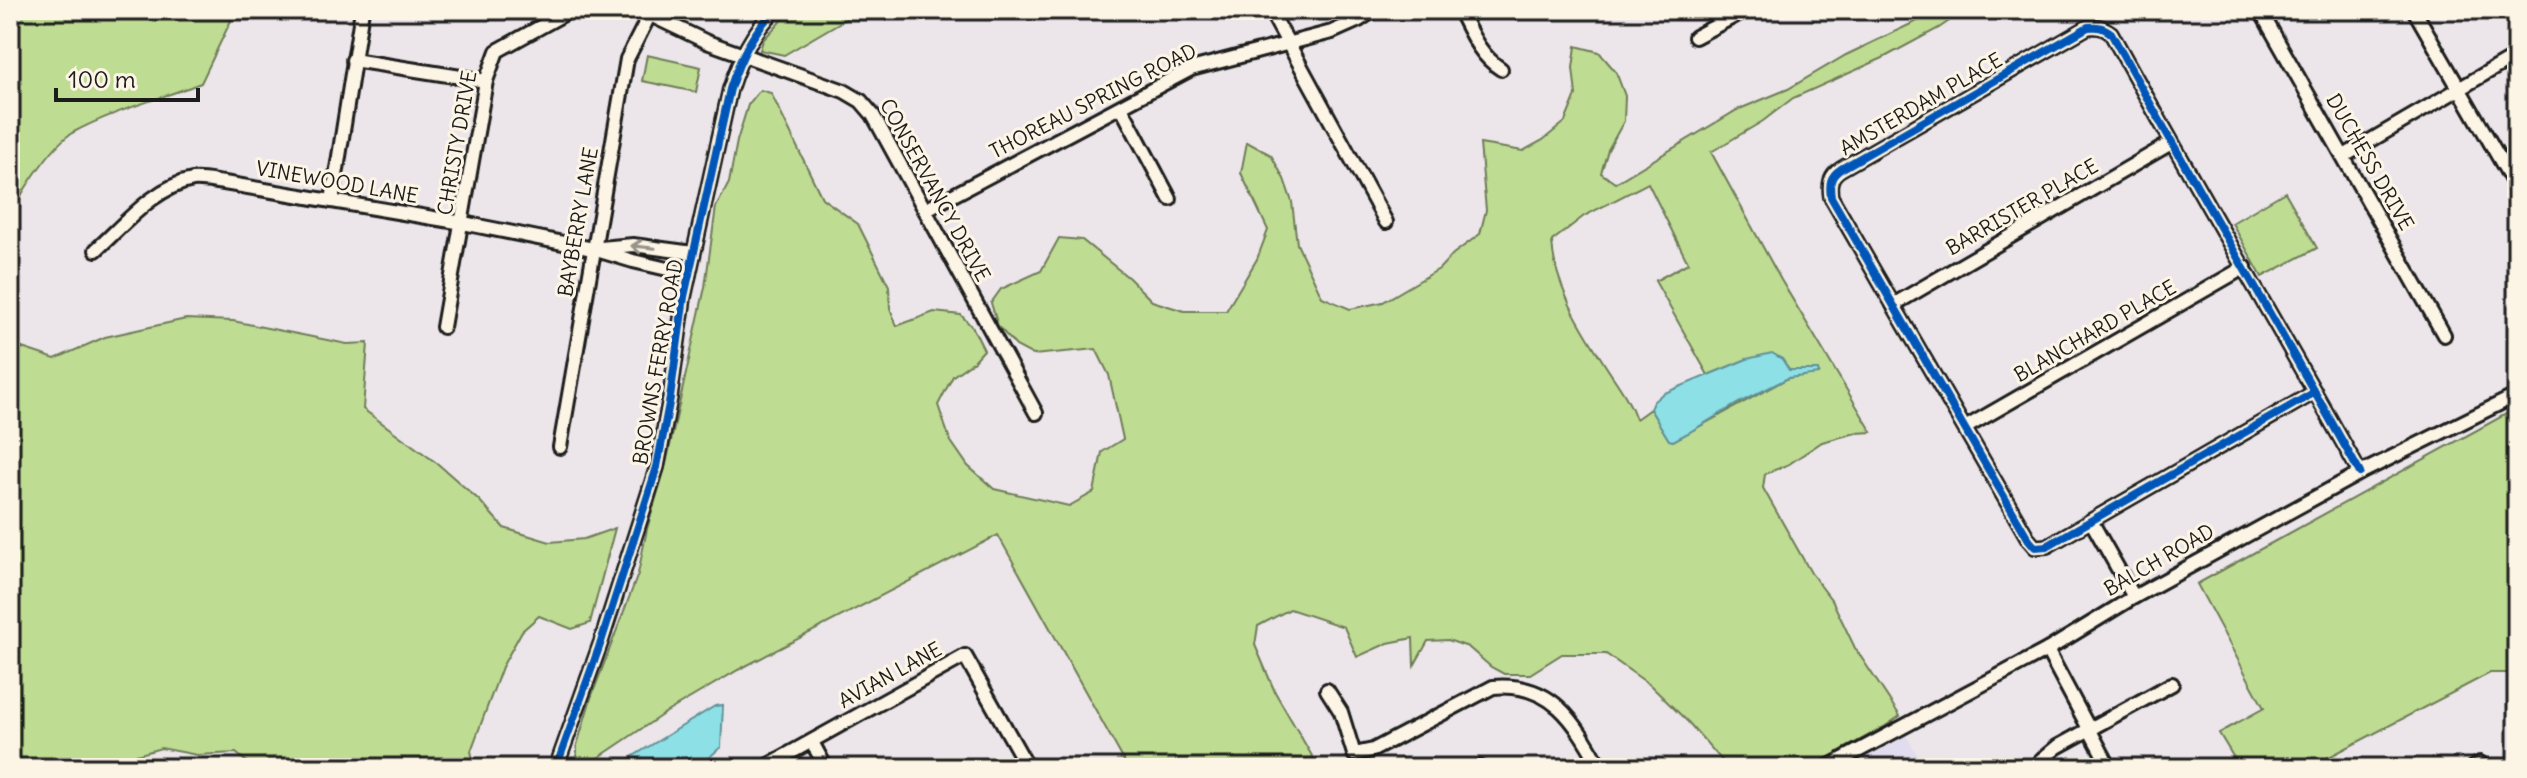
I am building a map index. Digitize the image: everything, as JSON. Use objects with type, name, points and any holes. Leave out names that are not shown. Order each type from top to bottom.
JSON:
[{"type":"street","points":[[332,201],[362,10]]},
{"type":"street","name":"CHRISTY DRIVE","points":[[443,327],[486,81],[497,51],[571,10]]},
{"type":"street","name":"BROWNS FERRY ROAD","points":[[556,768],[657,467],[693,253],[730,89],[741,55],[775,10]]},
{"type":"street","points":[[1270,10],[1386,222]]},
{"type":"street","name":"THOREAU SPRING ROAD","points":[[925,210],[1201,65],[1332,32],[1374,10]]},
{"type":"street","points":[[1459,10],[1480,50],[1501,69]]},
{"type":"street","points":[[1695,37],[1746,10]]},
{"type":"street","name":"DUCHESS DRIVE","points":[[2260,10],[2444,335]]},
{"type":"street","points":[[2414,10],[2517,189]]},
{"type":"street","points":[[648,12],[707,42],[741,55]]},
{"type":"street","name":"BAYBERRY LANE","points":[[560,447],[627,59],[648,12]]},
{"type":"street","name":"AMSTERDAM PLACE","points":[[2315,392],[2047,546],[2035,547],[1831,197],[1830,181],[1834,173],[2088,27],[2097,26],[2111,33],[2171,143],[2245,267],[2315,392],[2360,473]]},
{"type":"street","name":"CONSERVANCY DRIVE","points":[[741,55],[844,91],[861,101],[873,115],[1036,413]]},
{"type":"street","points":[[2344,156],[2517,55]]},
{"type":"street","points":[[353,60],[486,81]]},
{"type":"street","points":[[1121,107],[1170,199]]},
{"type":"street","name":"BARRISTER PLACE","points":[[1893,305],[2171,143]]},
{"type":"street","name":"VINEWOOD LANE","points":[[96,250],[169,188],[194,180],[463,223],[593,249],[689,274]]},
{"type":"street","name":"VINEWOOD LANE","points":[[593,249],[633,245],[693,253]]},
{"type":"street","name":"BLANCHARD PLACE","points":[[1965,428],[2245,267]]},
{"type":"street","name":"BALCH ROAD","points":[[1826,768],[2047,650],[2134,597],[2360,473],[2517,395]]},
{"type":"street","points":[[2091,521],[2134,597]]},
{"type":"street","points":[[2047,650],[2110,768]]},
{"type":"street","name":"AVIAN LANE","points":[[763,768],[965,656],[1028,768]]},
{"type":"street","points":[[2038,768],[2040,761],[2057,747],[2172,684]]},
{"type":"street","points":[[1327,690],[1341,712],[1354,754],[1373,750],[1493,687],[1514,685],[1543,695],[1562,709],[1601,768]]},
{"type":"street","points":[[812,742],[826,768]]},
{"type":"shaded area","points":[[1906,735],[1925,768],[1846,768]]},
{"type":"green space","points":[[10,10],[236,10],[201,83],[119,112],[72,133],[36,172],[10,219]]},
{"type":"green space","points":[[791,10],[861,10],[784,55],[760,50],[763,40]]},
{"type":"green space","points":[[1940,10],[1965,10],[1883,58],[1793,98],[1763,121],[1711,152],[1781,280],[1872,432],[1822,442],[1789,464],[1765,474],[1763,488],[1811,573],[1833,602],[1855,648],[1900,716],[1884,727],[1809,768],[1735,768],[1725,764],[1650,685],[1606,654],[1562,654],[1530,674],[1504,674],[1468,647],[1448,640],[1428,641],[1414,666],[1413,638],[1388,643],[1357,657],[1344,627],[1290,609],[1258,626],[1255,645],[1275,692],[1319,768],[1128,768],[998,535],[738,670],[665,713],[583,768],[577,768],[577,745],[591,698],[638,574],[666,464],[705,287],[716,207],[729,183],[748,105],[760,90],[771,93],[822,198],[858,224],[889,286],[890,308],[897,326],[934,312],[961,315],[973,328],[984,350],[953,376],[938,405],[950,440],[968,466],[994,489],[1069,506],[1094,492],[1102,452],[1123,439],[1109,375],[1096,349],[1033,355],[1016,346],[998,326],[991,303],[1001,289],[1041,271],[1059,238],[1082,240],[1152,301],[1184,311],[1226,311],[1257,259],[1268,230],[1241,173],[1247,142],[1271,155],[1284,179],[1292,202],[1297,244],[1322,297],[1350,309],[1383,302],[1439,269],[1480,234],[1486,210],[1480,144],[1523,151],[1565,122],[1576,95],[1573,68],[1576,46],[1599,52],[1616,72],[1625,96],[1624,121],[1608,150],[1601,173],[1615,183],[1737,110],[1788,89],[1846,55]],"holes":[[[1648,183],[1688,263],[1655,281],[1708,375],[1747,359],[1782,359],[1789,370],[1817,370],[1819,373],[1788,378],[1673,441],[1669,440],[1650,409],[1636,419],[1625,395],[1569,303],[1557,273],[1552,241],[1584,216]]]},
{"type":"green space","points":[[647,55],[701,67],[696,92],[642,81]]},
{"type":"green space","points":[[2285,192],[2317,248],[2262,277],[2232,223]]},
{"type":"green space","points":[[186,319],[233,321],[347,344],[368,343],[363,409],[438,464],[479,500],[504,528],[550,542],[584,539],[615,528],[590,623],[572,629],[539,616],[522,631],[502,667],[471,751],[475,768],[254,768],[236,753],[197,755],[161,748],[126,758],[127,768],[10,768],[10,344],[55,359],[105,337]]},
{"type":"green space","points":[[2517,408],[2517,680],[2513,673],[2490,673],[2308,768],[2229,768],[2237,763],[2219,733],[2264,708],[2197,584]]},
{"type":"water","points":[[1772,353],[1782,359],[1789,370],[1818,370],[1819,374],[1788,378],[1673,441],[1669,440],[1650,409],[1662,394],[1747,359]]},
{"type":"water","points":[[723,705],[721,747],[697,768],[614,768],[715,706]]},
{"type":"cycle path","points":[[556,768],[601,642],[657,467],[684,297],[730,89],[748,46],[775,10]]},
{"type":"cycle path","points":[[2315,392],[2047,546],[2035,547],[1831,197],[1832,178],[1841,169],[2088,27],[2105,29],[2111,33],[2173,143],[2298,363],[2329,418],[2360,473]]}]
